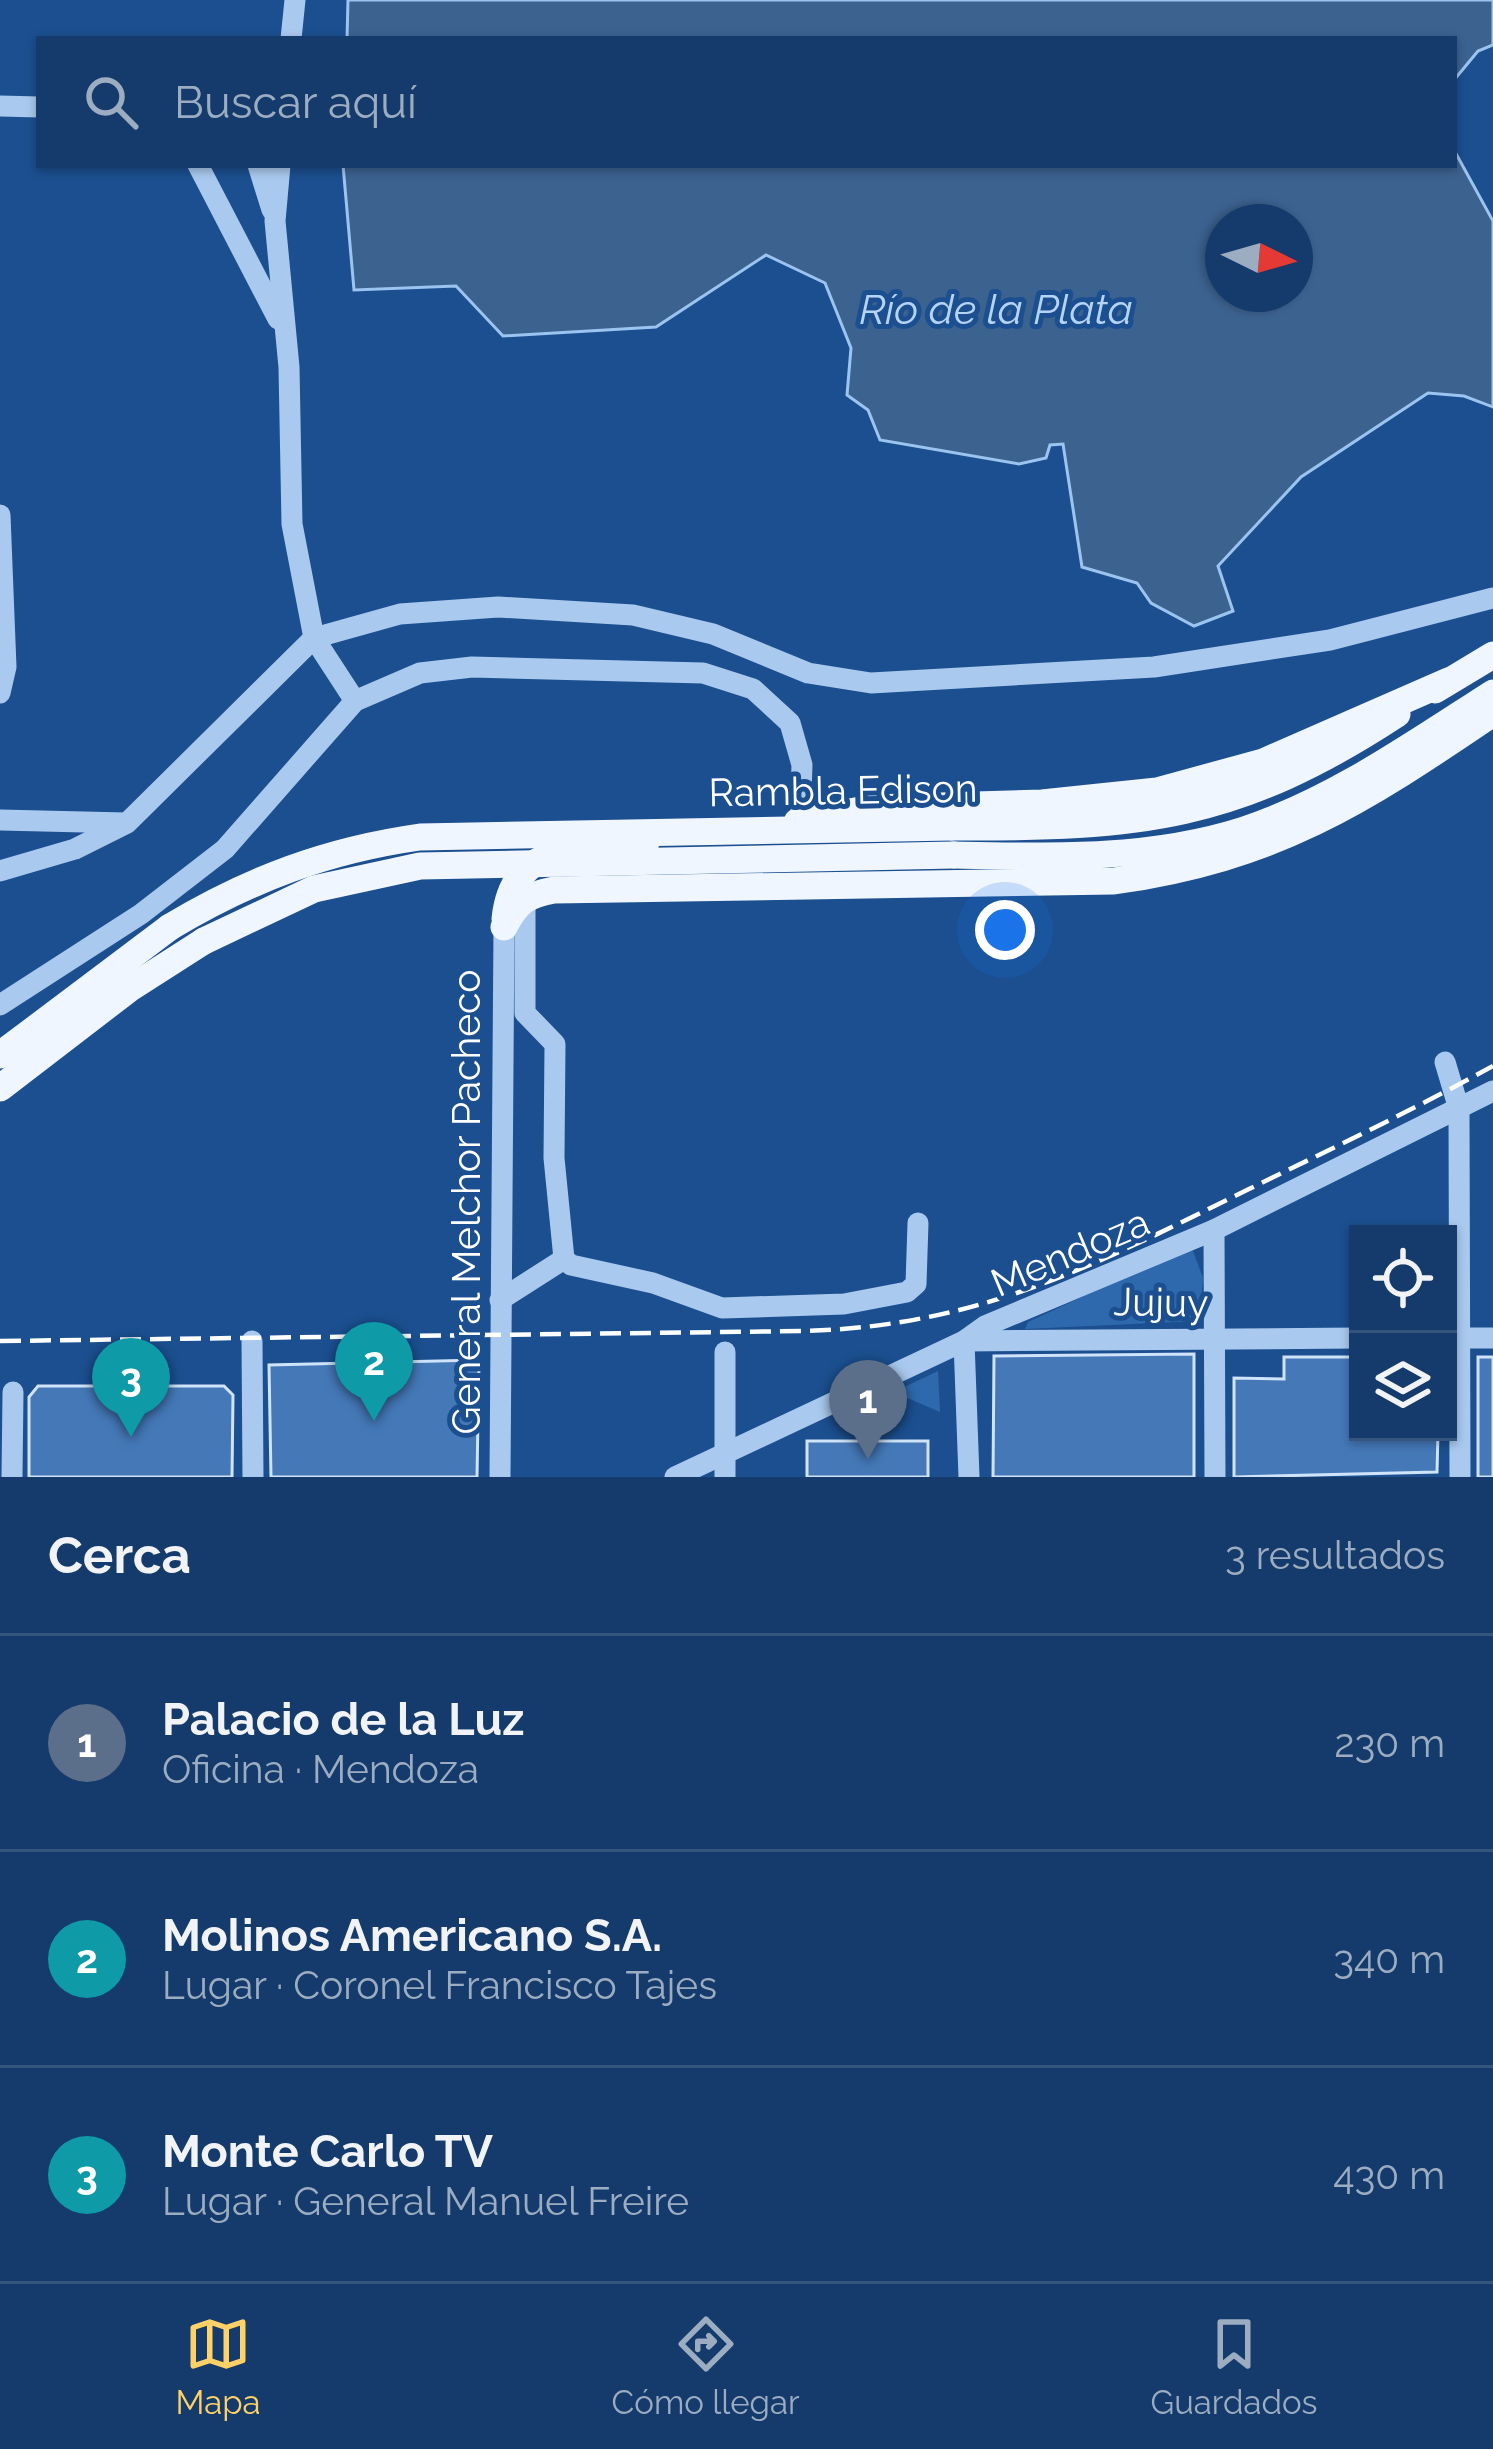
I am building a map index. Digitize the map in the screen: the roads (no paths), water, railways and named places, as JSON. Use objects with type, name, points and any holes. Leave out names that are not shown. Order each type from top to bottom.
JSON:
[{"type":"main road","name":"Rambla Edison","points":[[0,1088],[129,989],[204,941],[314,889],[420,866],[953,841],[1093,826],[1208,806],[1323,762],[1493,655]]},
{"type":"main road","points":[[504,927],[508,886],[520,871],[546,855],[800,822],[871,808],[1062,801],[1157,791],[1263,762],[1448,681]]},
{"type":"main road","name":"Rambla Edison","points":[[0,1055],[170,927],[217,899],[299,863],[355,847],[420,837],[953,841],[1119,854],[1247,829],[1336,789],[1493,693]]},
{"type":"main road","points":[[504,927],[524,898],[554,890],[1114,881],[1183,872],[1292,837],[1399,777],[1493,713]]},
{"type":"street","points":[[291,36],[295,0]]},
{"type":"street","points":[[0,106],[36,107]]},
{"type":"street","points":[[200,168],[281,326],[290,367]]},
{"type":"street","points":[[259,168],[275,221]]},
{"type":"street","points":[[280,168],[275,221],[290,367],[292,524],[314,638],[356,701]]},
{"type":"street","points":[[0,515],[5,667],[0,693]]},
{"type":"street","points":[[0,872],[75,849],[127,823],[314,638],[400,614],[498,608],[633,616],[713,634],[808,673],[871,683],[1154,667],[1330,640],[1493,598]]},
{"type":"street","points":[[753,689],[769,660]]},
{"type":"street","points":[[0,1005],[141,914],[225,849],[356,701],[420,673],[472,667],[703,673],[753,689],[790,723],[802,765],[800,822]]},
{"type":"street","points":[[0,820],[127,823]]},
{"type":"street","points":[[524,898],[525,1013],[555,1044],[554,1158],[563,1259]]},
{"type":"street","name":"General Melchor Pacheco","points":[[500,1477],[504,927]]},
{"type":"street","points":[[1445,1062],[1459,1109],[1454,1333]]},
{"type":"street","name":"Mendoza","points":[[675,1477],[724,1466],[985,1326],[1047,1305],[1214,1230],[1493,1091]]},
{"type":"street","points":[[563,1259],[722,1308],[844,1304],[908,1292],[916,1284],[918,1223]]},
{"type":"street","points":[[1214,1230],[1215,1477]]},
{"type":"street","points":[[500,1300],[563,1259]]},
{"type":"street","points":[[1457,1338],[1493,1337]]},
{"type":"street","name":"Jujuy","points":[[964,1341],[1349,1339]]},
{"type":"street","points":[[252,1340],[254,1477]]},
{"type":"street","points":[[964,1341],[969,1477]]},
{"type":"street","points":[[724,1466],[725,1352]]},
{"type":"street","points":[[12,1477],[13,1392]]},
{"type":"street","points":[[1457,1408],[1460,1477]]},
{"type":"water","points":[[348,0],[1493,0],[1493,45],[1478,51],[1457,76],[1457,36],[347,36]]},
{"type":"water","name":"Río de la Plata","points":[[1457,155],[1493,221],[1493,407],[1464,396],[1428,393],[1301,477],[1218,566],[1233,611],[1194,626],[1151,603],[1137,583],[1082,567],[1063,444],[1050,445],[1046,458],[1019,464],[880,440],[868,410],[847,395],[851,348],[825,283],[766,255],[656,327],[503,336],[456,286],[354,290],[343,168],[1457,168]]},
{"type":"railway","points":[[0,1341],[802,1331],[924,1318],[1034,1287],[1139,1243],[1493,1066]]},
{"type":"place","name":"Molinos Americano S.A.","points":[[374,1421]]},
{"type":"place","name":"Monte Carlo TV","points":[[131,1437]]},
{"type":"place","name":"Palacio de la Luz","points":[[868,1459]]}]
